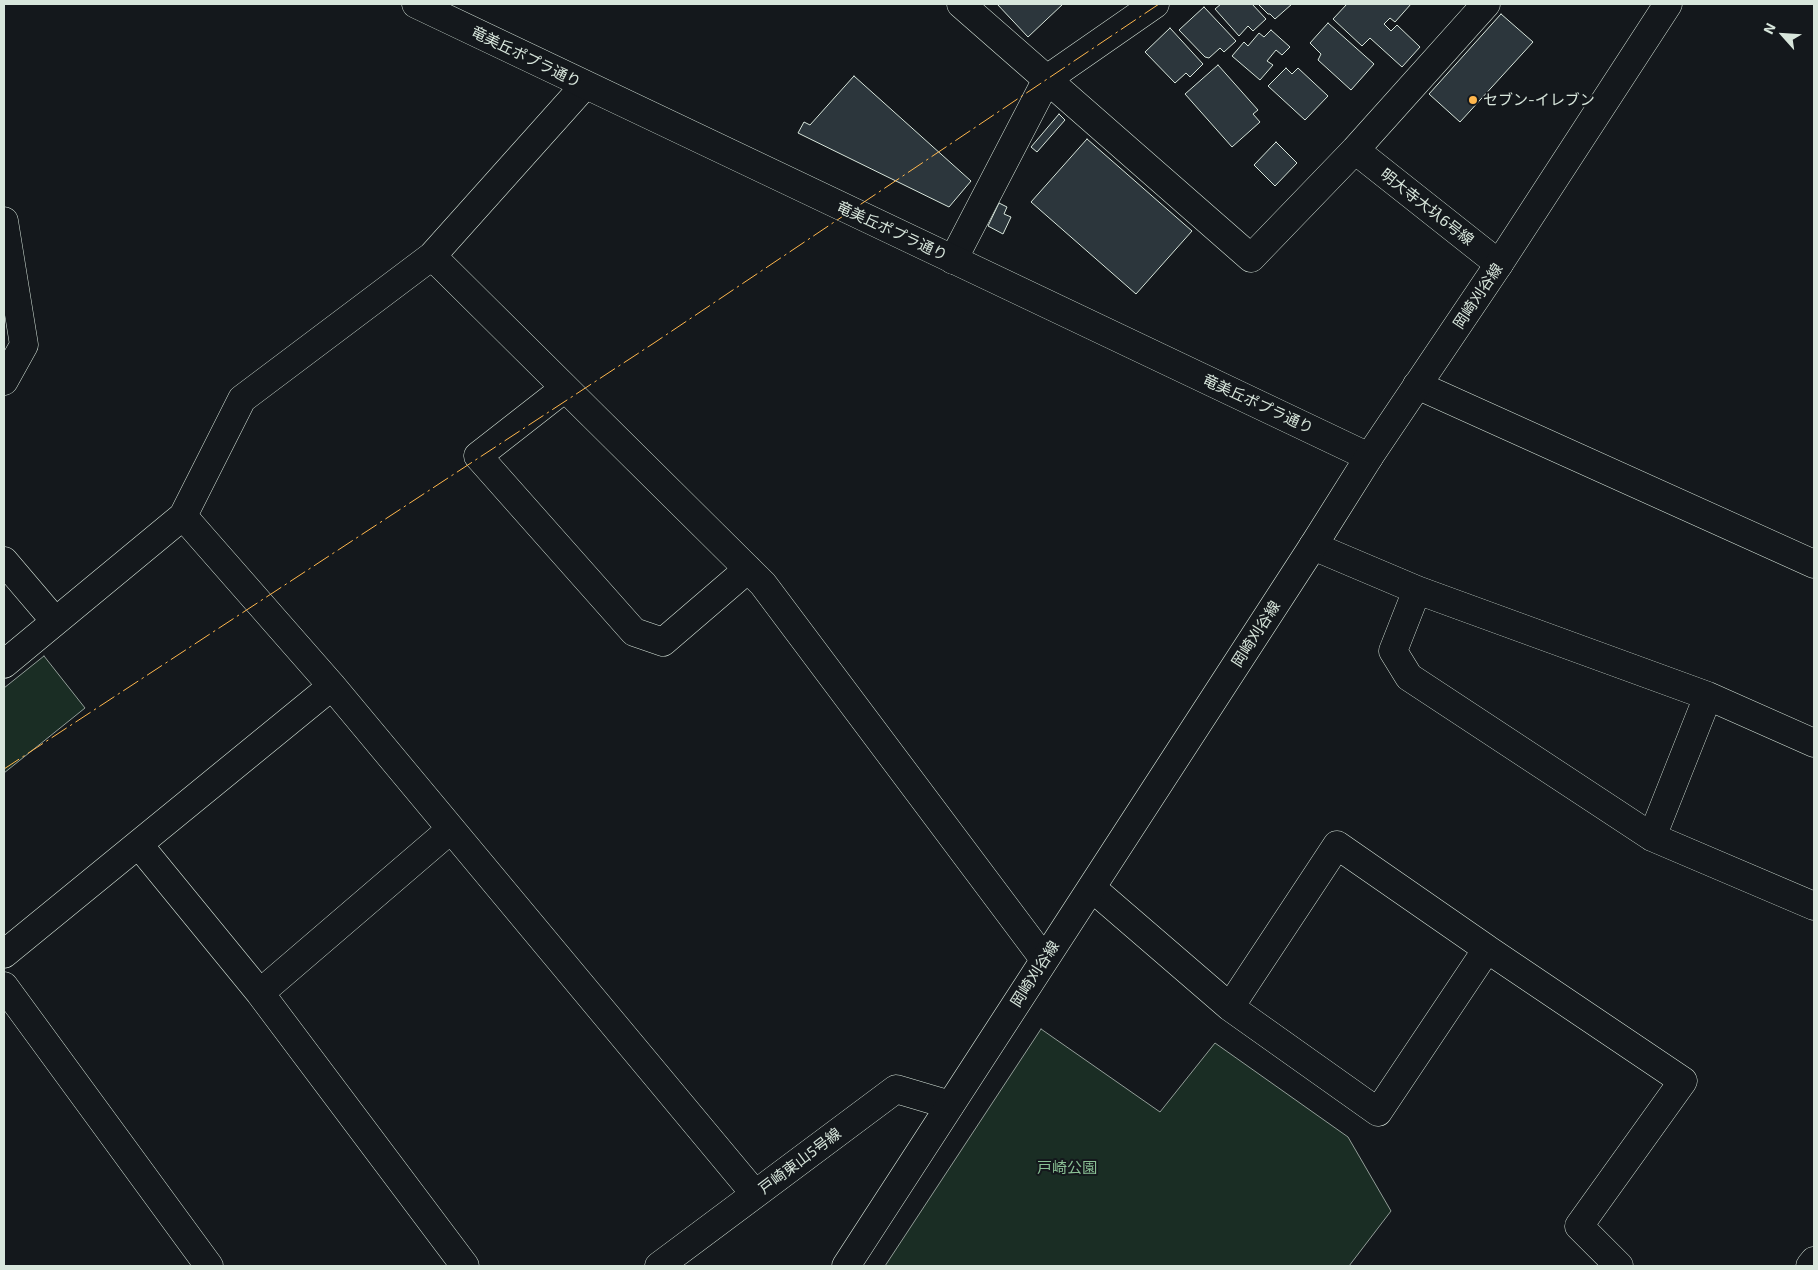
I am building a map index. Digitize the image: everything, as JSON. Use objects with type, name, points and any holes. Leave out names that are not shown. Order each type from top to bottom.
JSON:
[{"type":"street","name":"竜美丘ポプラ通り","points":[[416,4],[1369,457]]},
{"type":"street","points":[[961,4],[1251,258],[1355,150],[1486,4]]},
{"type":"street","points":[[953,260],[1047,79],[1155,4]]},
{"type":"street","name":"岡崎刈谷線","points":[[846,1266],[1314,546],[1369,457],[1499,264],[1668,4]]},
{"type":"street","points":[[4,664],[183,516],[242,399],[432,256],[585,85]]},
{"type":"street","name":"明大寺大圦6号線","points":[[1355,150],[1499,264]]},
{"type":"street","points":[[4,221],[24,345],[4,381]]},
{"type":"street","points":[[432,256],[763,584],[1044,959]]},
{"type":"street","points":[[1417,385],[1814,564]]},
{"type":"street","points":[[565,388],[478,456],[634,632],[663,642],[748,569]]},
{"type":"street","points":[[183,516],[332,686],[755,1194]]},
{"type":"street","points":[[1314,546],[1417,590],[1708,696],[1814,743]]},
{"type":"street","points":[[4,561],[55,621]]},
{"type":"street","points":[[1417,590],[1393,651],[1409,677],[1652,837],[1814,906]]},
{"type":"street","points":[[4,954],[332,686]]},
{"type":"street","points":[[1652,837],[1708,696]]},
{"type":"street","points":[[260,994],[450,830]]},
{"type":"street","points":[[139,844],[260,994],[465,1266]]},
{"type":"street","points":[[1230,1007],[1337,845],[1683,1081],[1579,1226],[1619,1266]]},
{"type":"street","points":[[1092,888],[1230,1007],[1378,1112],[1487,949]]},
{"type":"street","points":[[4,986],[210,1266]]},
{"type":"street","name":"戸崎東山5号線","points":[[659,1266],[896,1089],[950,1105]]},
{"type":"street","points":[[1810,1266],[1814,1261]]},
{"type":"green space","points":[[44,656],[85,708],[4,773],[4,688]]},
{"type":"green space","name":"戸崎公園","points":[[1041,1029],[1160,1112],[1215,1043],[1348,1137],[1391,1211],[1349,1266],[885,1266]]},
{"type":"building","points":[[997,4],[1063,4],[1028,37]]},
{"type":"building","points":[[1221,4],[1252,4],[1266,19],[1253,31],[1248,26],[1239,36],[1215,9]]},
{"type":"building","points":[[1258,4],[1292,4],[1275,19]]},
{"type":"building","points":[[1347,4],[1411,4],[1395,22],[1390,18],[1384,24],[1391,31],[1397,25],[1420,47],[1402,67],[1370,38],[1362,46],[1333,19]]},
{"type":"building","points":[[1204,7],[1236,41],[1224,52],[1220,48],[1209,58],[1205,57],[1179,30]]},
{"type":"building","points":[[1501,14],[1533,42],[1460,122],[1429,94]]},
{"type":"building","points":[[1328,23],[1374,64],[1351,90],[1318,60],[1321,54],[1310,43]]},
{"type":"building","points":[[1170,28],[1203,64],[1190,77],[1186,73],[1175,83],[1145,52]]},
{"type":"building","points":[[1271,30],[1290,47],[1282,55],[1276,50],[1267,61],[1273,65],[1260,80],[1232,56],[1244,42],[1248,46],[1259,33],[1264,37]]},
{"type":"building","points":[[1218,65],[1258,110],[1253,114],[1260,122],[1232,147],[1185,94]]},
{"type":"building","points":[[1286,68],[1292,74],[1298,68],[1328,96],[1305,120],[1268,86]]},
{"type":"building","points":[[854,76],[971,181],[949,207],[798,133],[804,122],[810,125]]},
{"type":"building","points":[[1059,114],[1065,120],[1037,152],[1031,147]]},
{"type":"building","points":[[1087,139],[1192,231],[1136,294],[1031,202]]},
{"type":"building","points":[[1276,142],[1297,163],[1275,186],[1254,165]]},
{"type":"building","points":[[999,203],[1007,207],[1004,214],[1011,217],[1003,234],[988,226]]},
{"type":"power","points":[[4,769],[654,343],[1159,4]]},
{"type":"place","name":"セブン-イレブン","points":[[1473,100]]}]
